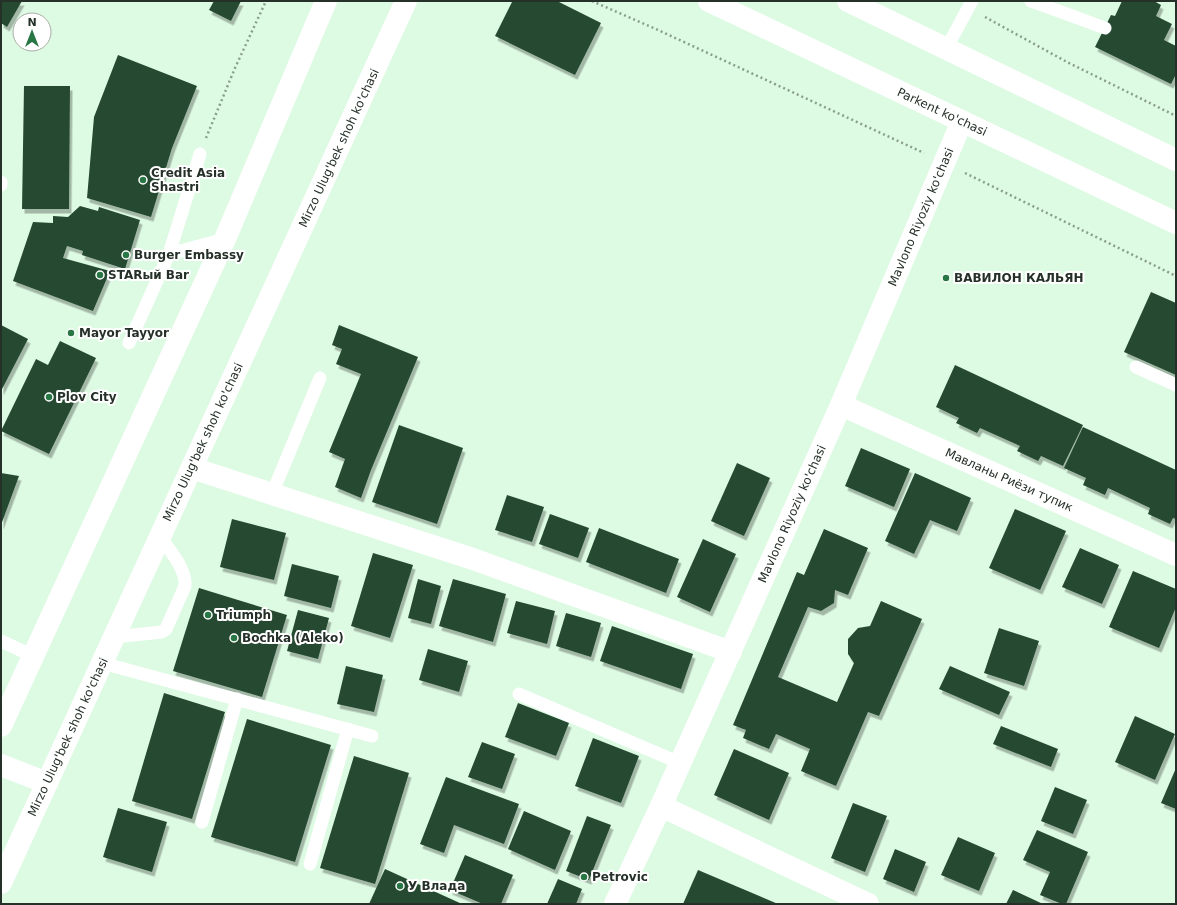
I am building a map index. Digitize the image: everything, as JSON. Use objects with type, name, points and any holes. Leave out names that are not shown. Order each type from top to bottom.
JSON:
[{"type":"main road","points":[[1,726],[225,239],[326,1]]},
{"type":"main road","name":"Mirzo Ulug'bek shoh ko'chasi","points":[[1,883],[406,1]]},
{"type":"main road","name":"Parkent ko'chasi","points":[[709,1],[1176,223]]},
{"type":"main road","points":[[848,1],[1176,160]]},
{"type":"main road","name":"Mavlono Riyoziy ko'chasi","points":[[615,904],[661,806],[841,405],[962,121]]},
{"type":"main road","name":"Мавланы Риёзи тупик","points":[[841,405],[1176,556]]},
{"type":"main road","points":[[192,468],[473,559],[730,652]]},
{"type":"main road","points":[[1,765],[47,783]]},
{"type":"main road","points":[[661,806],[868,904]]},
{"type":"lane","points":[[1031,1],[1105,28]]},
{"type":"lane","points":[[946,49],[970,4]]},
{"type":"lane","points":[[129,343],[169,254],[200,154]]},
{"type":"lane","points":[[169,254],[225,239]]},
{"type":"lane","points":[[1136,367],[1176,385]]},
{"type":"lane","points":[[272,494],[320,378]]},
{"type":"lane","points":[[114,637],[162,632],[166,629],[185,586],[186,580],[177,562],[160,536]]},
{"type":"lane","points":[[1,641],[33,656]]},
{"type":"lane","points":[[102,663],[372,736]]},
{"type":"lane","points":[[519,694],[680,763]]},
{"type":"lane","points":[[202,822],[237,699]]},
{"type":"lane","points":[[310,864],[348,729]]},
{"type":"path","points":[[200,154],[235,68],[266,1]]},
{"type":"path","points":[[592,1],[944,162],[1176,276]]},
{"type":"path","points":[[970,4],[1067,62],[1176,116]]},
{"type":"building","points":[[1,1],[22,1],[16,12],[12,12],[12,18],[7,27],[1,23]]},
{"type":"building","points":[[214,1],[241,1],[231,21],[209,10]]},
{"type":"building","points":[[557,1],[601,23],[575,75],[495,36],[512,2]]},
{"type":"building","points":[[1122,1],[1154,1],[1161,5],[1156,16],[1172,24],[1164,40],[1176,46],[1176,74],[1171,84],[1095,47],[1111,15],[1115,16]]},
{"type":"building","points":[[118,55],[197,86],[172,148],[151,217],[87,198],[94,117]]},
{"type":"building","points":[[24,86],[70,86],[69,209],[22,209]]},
{"type":"building","points":[[80,206],[98,211],[99,207],[140,220],[125,269],[82,255],[83,251],[67,246],[63,258],[110,271],[93,311],[13,281],[33,222],[53,223],[53,216],[68,217]]},
{"type":"building","points":[[1151,292],[1176,303],[1176,375],[1124,352]]},
{"type":"building","points":[[1,325],[28,339],[1,391]]},
{"type":"building","points":[[339,325],[418,357],[371,470],[361,498],[335,487],[345,459],[329,452],[361,374],[336,364],[342,349],[332,345]]},
{"type":"building","points":[[60,341],[96,358],[49,454],[1,431],[36,359],[48,365]]},
{"type":"building","points":[[955,365],[1083,425],[1063,466],[1041,456],[1038,461],[1017,451],[1020,446],[980,428],[977,433],[956,423],[959,418],[936,407]]},
{"type":"building","points":[[399,425],[463,448],[437,524],[372,502]]},
{"type":"building","points":[[1083,427],[1176,470],[1176,519],[1173,518],[1170,524],[1148,514],[1150,508],[1108,488],[1105,495],[1083,485],[1086,478],[1064,468]]},
{"type":"building","points":[[861,448],[910,469],[894,507],[845,486]]},
{"type":"building","points":[[737,463],[770,478],[744,536],[711,521]]},
{"type":"building","points":[[1,473],[19,476],[1,525]]},
{"type":"building","points":[[915,473],[971,498],[957,531],[930,520],[914,554],[885,541]]},
{"type":"building","points":[[507,495],[544,507],[532,542],[495,530]]},
{"type":"building","points":[[1015,509],[1066,531],[1040,590],[989,568]]},
{"type":"building","points":[[550,514],[589,528],[578,558],[539,544]]},
{"type":"building","points":[[232,519],[286,533],[274,580],[220,567]]},
{"type":"building","points":[[599,528],[679,559],[666,593],[586,562]]},
{"type":"building","points":[[824,529],[868,548],[848,595],[835,590],[834,603],[821,611],[808,607],[778,677],[837,702],[854,663],[848,654],[848,639],[858,628],[870,626],[881,601],[922,619],[879,716],[868,712],[836,786],[801,771],[810,749],[776,734],[769,749],[743,738],[746,730],[733,725],[797,572],[804,575]]},
{"type":"building","points":[[703,539],[736,554],[710,612],[677,597]]},
{"type":"building","points":[[1080,548],[1119,565],[1102,604],[1062,587]]},
{"type":"building","points":[[373,553],[413,565],[390,638],[351,626]]},
{"type":"building","points":[[292,564],[339,576],[331,608],[284,596]]},
{"type":"building","points":[[1133,571],[1176,589],[1176,607],[1159,648],[1109,627]]},
{"type":"building","points":[[418,579],[441,586],[431,624],[408,618]]},
{"type":"building","points":[[453,579],[506,594],[493,642],[439,626]]},
{"type":"building","points":[[199,588],[287,615],[262,697],[173,671]]},
{"type":"building","points":[[516,601],[555,611],[547,644],[507,633]]},
{"type":"building","points":[[298,610],[329,618],[318,659],[287,651]]},
{"type":"building","points":[[566,613],[601,623],[591,657],[556,646]]},
{"type":"building","points":[[612,626],[693,654],[681,689],[600,661]]},
{"type":"building","points":[[999,628],[1039,641],[1024,686],[984,673]]},
{"type":"building","points":[[428,649],[468,661],[459,692],[419,680]]},
{"type":"building","points":[[346,666],[383,675],[374,712],[337,704]]},
{"type":"building","points":[[950,666],[1010,692],[999,715],[939,689]]},
{"type":"building","points":[[164,693],[225,712],[192,819],[132,801]]},
{"type":"building","points":[[518,703],[569,723],[556,756],[505,737]]},
{"type":"building","points":[[1135,716],[1175,734],[1155,780],[1115,762]]},
{"type":"building","points":[[247,719],[331,745],[295,862],[211,837]]},
{"type":"building","points":[[1001,726],[1058,749],[1051,767],[993,744]]},
{"type":"building","points":[[593,738],[639,756],[621,803],[575,786]]},
{"type":"building","points":[[482,742],[515,754],[502,789],[468,777]]},
{"type":"building","points":[[734,749],[789,773],[769,820],[714,795]]},
{"type":"building","points":[[354,756],[409,773],[375,884],[320,868]]},
{"type":"building","points":[[1176,768],[1176,809],[1161,803]]},
{"type":"building","points":[[446,777],[519,804],[504,844],[454,825],[444,853],[420,844]]},
{"type":"building","points":[[1055,787],[1087,800],[1073,834],[1041,821]]},
{"type":"building","points":[[853,803],[887,816],[865,872],[831,858]]},
{"type":"building","points":[[118,808],[167,822],[152,872],[103,857]]},
{"type":"building","points":[[524,811],[571,831],[555,870],[508,849]]},
{"type":"building","points":[[587,816],[611,825],[589,880],[566,871]]},
{"type":"building","points":[[1037,830],[1088,852],[1066,904],[1062,904],[1040,895],[1050,872],[1023,860]]},
{"type":"building","points":[[958,837],[995,853],[979,891],[941,875]]},
{"type":"building","points":[[895,849],[926,862],[914,892],[883,879]]},
{"type":"building","points":[[465,855],[513,875],[501,904],[483,904],[450,890]]},
{"type":"building","name":"У Влада","points":[[385,869],[462,904],[369,904]]},
{"type":"building","points":[[698,870],[778,904],[683,904]]},
{"type":"building","points":[[558,879],[582,889],[576,904],[547,904]]},
{"type":"building","points":[[1013,890],[1043,904],[1006,904]]},
{"type":"place","name":"Credit Asia Shastri","points":[[143,180]]},
{"type":"place","name":"Burger Embassy","points":[[126,255]]},
{"type":"place","name":"STARый Bar","points":[[100,275]]},
{"type":"place","name":"ВАВИЛОН КАЛЬЯН","points":[[946,278]]},
{"type":"place","name":"Mayor Tayyor","points":[[71,333]]},
{"type":"place","name":"Plov City","points":[[49,397]]},
{"type":"place","name":"Triumph","points":[[208,615]]},
{"type":"place","name":"Bochka (Aleko)","points":[[234,638]]},
{"type":"place","name":"Petrovic","points":[[584,877]]},
{"type":"place","name":"У Влада","points":[[400,886]]}]
